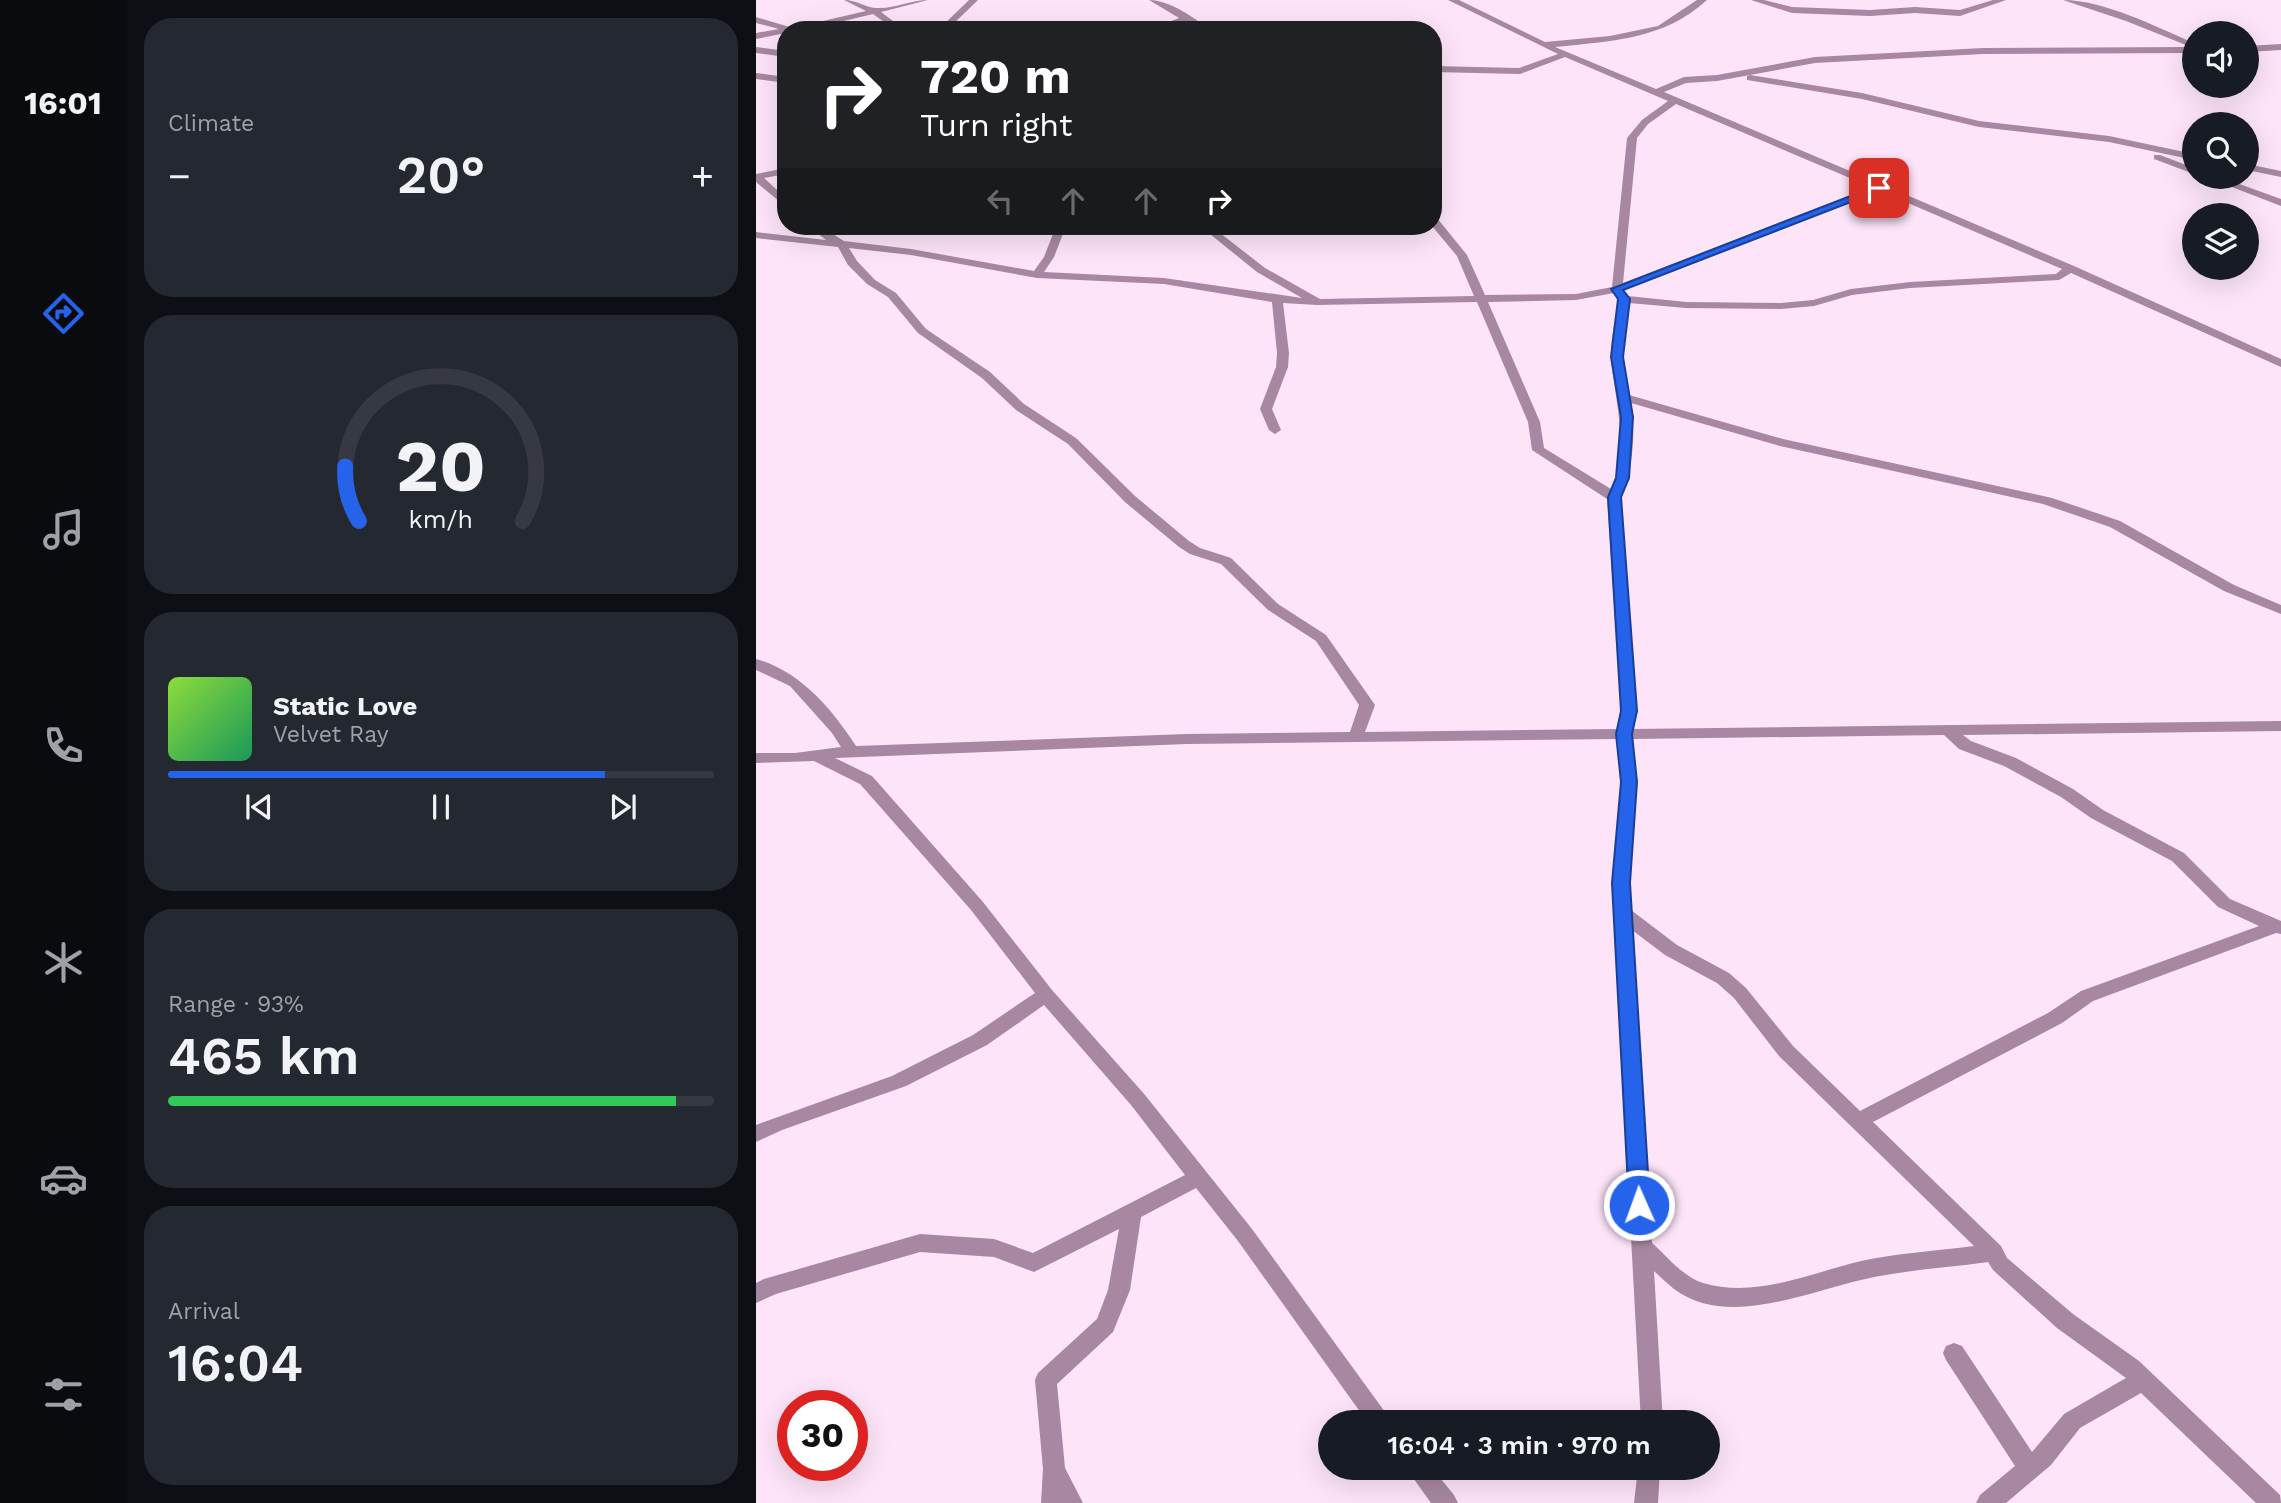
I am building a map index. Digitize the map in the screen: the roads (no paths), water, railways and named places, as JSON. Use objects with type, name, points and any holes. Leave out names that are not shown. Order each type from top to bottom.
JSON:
[{"type":"street","points":[[848,0],[874,11],[888,21]]},
{"type":"street","points":[[831,21],[924,0]]},
{"type":"street","points":[[952,21],[974,0]]},
{"type":"street","points":[[1153,0],[1192,21]]},
{"type":"street","points":[[1452,0],[1544,45],[2070,268],[2281,363]]},
{"type":"street","points":[[1544,45],[1610,38],[1661,28],[1703,0]]},
{"type":"street","points":[[1755,0],[1792,10],[1870,13],[1914,10],[1960,13],[2002,0]]},
{"type":"street","points":[[2067,0],[2130,19],[2182,43]]},
{"type":"street","points":[[1179,21],[1188,18]]},
{"type":"street","points":[[756,20],[777,26]]},
{"type":"street","points":[[756,36],[777,32]]},
{"type":"street","points":[[2259,48],[2281,47]]},
{"type":"street","points":[[1657,92],[1684,80],[1729,76],[1815,60],[1994,51],[2182,48]]},
{"type":"street","points":[[756,50],[777,53]]},
{"type":"street","points":[[1442,69],[1520,71],[1566,54]]},
{"type":"street","points":[[756,76],[777,79]]},
{"type":"street","points":[[1729,76],[1862,96],[1979,124],[2109,139],[2182,154]]},
{"type":"street","points":[[1651,1410],[1623,913],[1623,837],[1629,782],[1624,734],[1629,711],[1614,497],[1623,478],[1626,398],[1617,357],[1632,138],[1646,122],[1676,100]]},
{"type":"street","points":[[2109,139],[2182,166]]},
{"type":"street","points":[[2259,169],[2281,174]]},
{"type":"street","points":[[756,177],[777,173]]},
{"type":"street","points":[[756,177],[777,196]]},
{"type":"street","points":[[1620,294],[1879,188]]},
{"type":"street","points":[[2243,189],[2281,203]]},
{"type":"street","points":[[1442,230],[1462,255],[1535,422],[1538,450],[1614,497]]},
{"type":"street","points":[[756,235],[911,251],[1037,275],[1164,281],[1277,299],[1317,302],[1620,294],[1712,306],[1800,305],[1852,292],[1910,285],[2059,277],[2070,268]]},
{"type":"street","points":[[827,235],[842,245],[852,263],[871,282],[891,295],[922,331],[985,375],[1020,407],[1072,441],[1130,499],[1184,544],[1195,551],[1226,561],[1273,607],[1321,638],[1367,705],[1356,736]]},
{"type":"street","points":[[1037,275],[1049,257],[1057,235]]},
{"type":"street","points":[[1216,235],[1261,270],[1317,302]]},
{"type":"street","points":[[1275,430],[1266,409],[1282,367],[1277,299]]},
{"type":"street","points":[[2246,348],[2281,351]]},
{"type":"street","points":[[1626,398],[1780,442],[2054,503],[2115,524],[2230,589],[2281,610]]},
{"type":"street","points":[[756,664],[795,683],[838,730],[851,751]]},
{"type":"street","points":[[756,758],[817,756],[851,751],[1356,736],[2281,726]]},
{"type":"street","points":[[1949,731],[1965,745],[2010,762],[2067,793],[2097,814],[2178,857],[2224,903],[2279,927]]},
{"type":"street","points":[[817,756],[866,780],[977,906],[1046,995],[1138,1100],[1199,1177],[1372,1410]]},
{"type":"street","points":[[1623,913],[1671,950],[1723,978],[1740,993],[1786,1051],[1994,1252],[2000,1264],[2065,1321],[2143,1380],[2272,1503]]},
{"type":"street","points":[[1860,1120],[2055,1018],[2087,996],[2279,927]]},
{"type":"street","points":[[756,1134],[775,1124],[899,1081],[979,1041],[1046,995]]},
{"type":"street","points":[[756,1294],[771,1286],[920,1243],[994,1248],[1034,1263],[1199,1177]]},
{"type":"street","points":[[1053,1503],[1055,1469],[1046,1380],[1105,1325],[1119,1290],[1132,1212]]},
{"type":"street","points":[[1643,1248],[1682,1283],[1697,1291],[1727,1297],[1764,1296],[1863,1270],[1994,1252]]},
{"type":"street","points":[[1954,1353],[2029,1468]]},
{"type":"street","points":[[1988,1503],[2029,1468],[2072,1421],[2143,1380]]},
{"type":"street","points":[[1055,1469],[1071,1503]]},
{"type":"street","points":[[1427,1480],[1446,1503]]},
{"type":"street","points":[[1646,1503],[1647,1480]]}]
